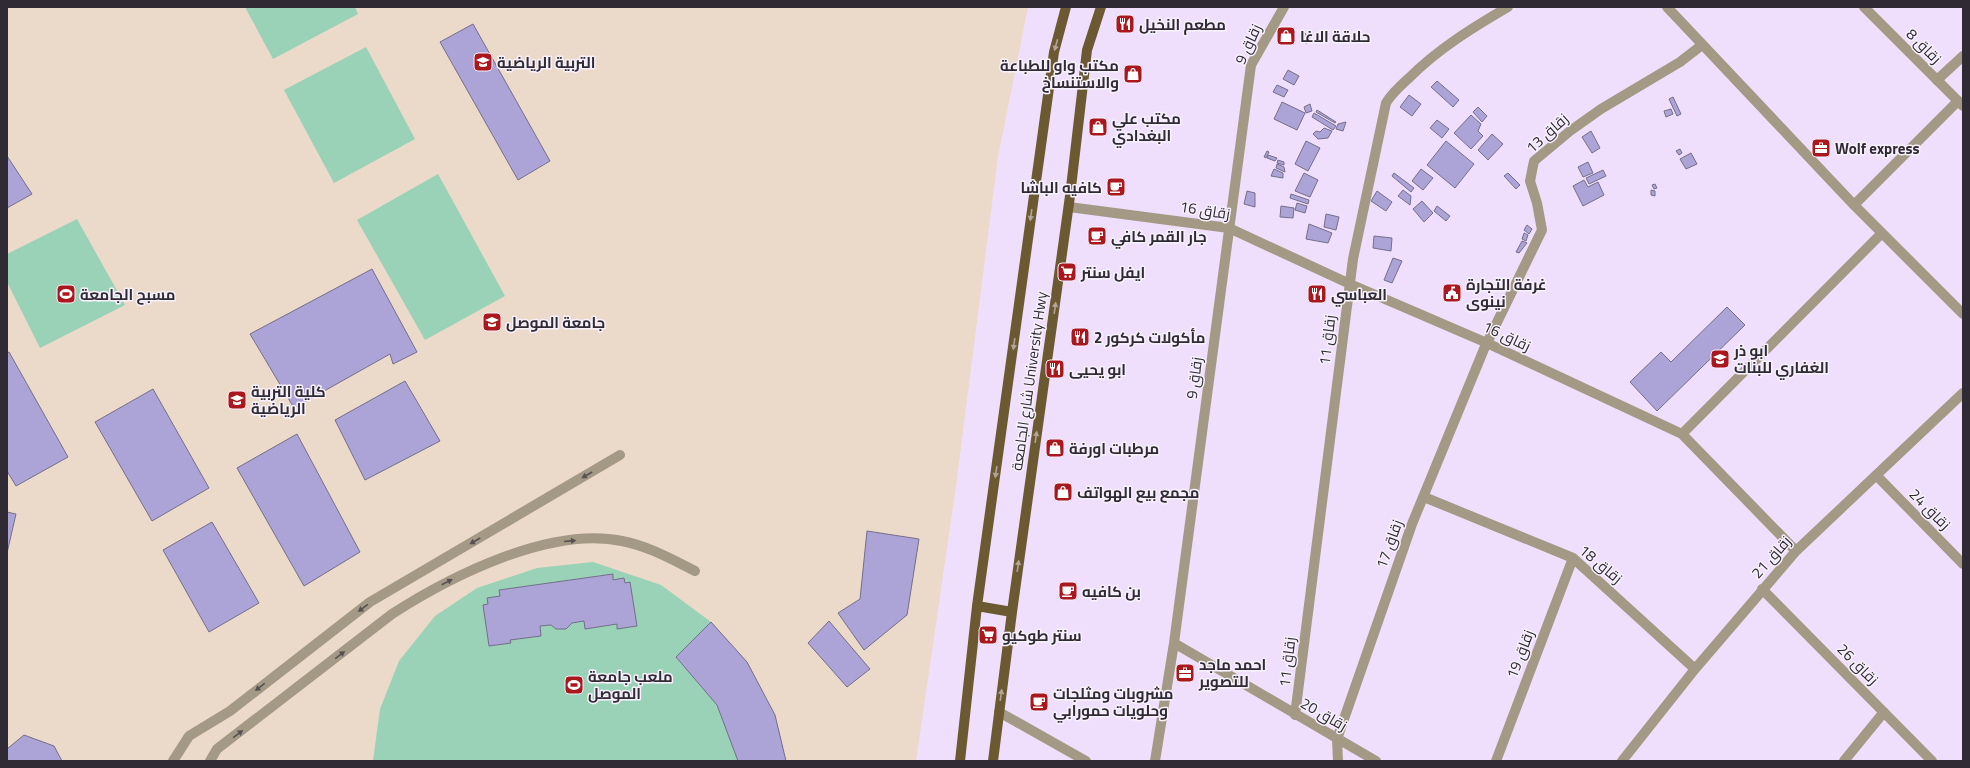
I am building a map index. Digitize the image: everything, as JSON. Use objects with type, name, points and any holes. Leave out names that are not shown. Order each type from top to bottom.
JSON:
[{"type":"main road","name":"شارع الجامعة University Hwy","points":[[960,761],[977,606],[1054,52],[1066,7]]},
{"type":"main road","name":"شارع الجامعة University Hwy","points":[[993,761],[1012,612],[1069,207],[1087,50],[1101,7]]},
{"type":"main road","points":[[977,606],[1012,612]]},
{"type":"street","name":"زقاق 9","points":[[1155,761],[1174,643],[1251,65],[1284,7]]},
{"type":"street","name":"زقاق 11","points":[[1295,715],[1356,243],[1386,103],[1390,97],[1419,68],[1463,34],[1508,7]]},
{"type":"street","points":[[1667,7],[1854,205],[1963,314]]},
{"type":"street","name":"زقاق 8","points":[[1864,7],[1960,103]]},
{"type":"street","name":"زقاق 13","points":[[1488,343],[1542,230],[1537,203],[1530,180],[1534,161],[1570,131],[1600,109],[1680,62],[1702,45]]},
{"type":"street","points":[[1937,80],[1963,56]]},
{"type":"street","points":[[1854,205],[1960,103]]},
{"type":"street","name":"زقاق 16","points":[[1069,207],[1229,228],[1350,284],[1488,343],[1682,434],[1796,551]]},
{"type":"street","points":[[1682,434],[1882,233]]},
{"type":"street","name":"زقاق 17","points":[[1338,761],[1337,739],[1412,524],[1488,343]]},
{"type":"street","name":"زقاق 21","points":[[1622,761],[1695,669],[1796,551],[1963,393]]},
{"type":"street","points":[[173,761],[189,736],[230,711],[370,602],[620,456]]},
{"type":"street","name":"زقاق 24","points":[[1876,475],[1963,564]]},
{"type":"street","name":"زقاق 18","points":[[1424,496],[1573,558],[1695,669]]},
{"type":"street","points":[[210,761],[217,749],[392,614],[449,580],[479,567],[536,547],[566,541],[593,539],[621,541],[645,548],[695,571]]},
{"type":"street","name":"زقاق 19","points":[[1496,761],[1573,558]]},
{"type":"street","name":"زقاق 26","points":[[1762,589],[1932,761]]},
{"type":"street","name":"زقاق 20","points":[[1174,643],[1376,761]]},
{"type":"street","points":[[999,712],[1086,761]]},
{"type":"street","points":[[1844,761],[1884,712]]},
{"type":"shaded area","name":"جامعة الموصل","points":[[7,7],[1028,7],[998,157],[956,486],[916,761],[7,761]]},
{"type":"green space","points":[[245,7],[355,7],[358,14],[273,59]]},
{"type":"green space","points":[[366,47],[415,139],[334,183],[284,90]]},
{"type":"green space","points":[[438,174],[505,296],[425,340],[357,220]]},
{"type":"green space","name":"مسبح الجامعة","points":[[77,219],[125,305],[40,348],[7,282],[7,254]]},
{"type":"green space","name":"ملعب جامعة الموصل","points":[[593,562],[661,585],[711,622],[747,662],[775,715],[786,761],[373,761],[380,709],[399,661],[435,616],[477,588],[537,568]]},
{"type":"building","points":[[473,24],[550,161],[518,180],[440,42]]},
{"type":"building","points":[[1304,32],[1311,40],[1306,44],[1300,35]]},
{"type":"building","points":[[1288,70],[1299,76],[1294,85],[1283,79]]},
{"type":"building","points":[[1437,81],[1459,100],[1453,107],[1431,87]]},
{"type":"building","points":[[1277,85],[1288,90],[1284,97],[1273,92]]},
{"type":"building","points":[[1409,95],[1421,104],[1412,116],[1400,107]]},
{"type":"building","points":[[1673,97],[1681,114],[1677,116],[1669,99]]},
{"type":"building","points":[[1282,102],[1305,113],[1297,130],[1274,119]]},
{"type":"building","points":[[1310,104],[1312,111],[1306,113],[1304,107]]},
{"type":"building","points":[[1478,107],[1487,116],[1482,122],[1473,112]]},
{"type":"building","points":[[1671,109],[1673,114],[1666,117],[1664,111]]},
{"type":"building","points":[[1317,110],[1336,122],[1335,123],[1316,112]]},
{"type":"building","points":[[1314,113],[1336,126],[1333,130],[1312,117]]},
{"type":"building","points":[[1471,115],[1481,124],[1478,131],[1483,136],[1471,149],[1454,133]]},
{"type":"building","points":[[1437,120],[1449,129],[1442,138],[1430,128]]},
{"type":"building","points":[[1346,122],[1343,131],[1336,129],[1338,124]]},
{"type":"building","points":[[1324,128],[1332,131],[1328,138],[1318,139],[1313,134],[1316,131],[1320,132]]},
{"type":"building","points":[[1591,131],[1600,148],[1592,153],[1582,137]]},
{"type":"building","points":[[1492,134],[1503,144],[1488,160],[1478,150]]},
{"type":"building","points":[[1306,141],[1320,148],[1308,171],[1295,164]]},
{"type":"building","points":[[1446,141],[1474,164],[1455,188],[1427,165]]},
{"type":"building","points":[[1680,149],[1682,153],[1679,155],[1676,151]]},
{"type":"building","points":[[1267,151],[1269,152],[1266,158],[1264,157]]},
{"type":"building","points":[[1691,153],[1697,164],[1686,169],[1680,159]]},
{"type":"building","points":[[1268,155],[1277,158],[1275,161],[1267,158]]},
{"type":"building","points":[[7,156],[32,194],[7,208]]},
{"type":"building","points":[[1278,160],[1284,162],[1284,165],[1277,163]]},
{"type":"building","points":[[1588,162],[1593,173],[1583,177],[1578,167]]},
{"type":"building","points":[[1277,164],[1284,167],[1285,172],[1276,168]]},
{"type":"building","points":[[1274,169],[1283,173],[1283,178],[1271,176]]},
{"type":"building","points":[[1421,169],[1433,178],[1423,190],[1412,181]]},
{"type":"building","points":[[1603,170],[1606,176],[1589,184],[1586,178]]},
{"type":"building","points":[[1304,173],[1318,180],[1310,197],[1295,191]]},
{"type":"building","points":[[1394,173],[1414,188],[1411,192],[1392,176]]},
{"type":"building","points":[[1508,173],[1520,185],[1516,189],[1504,176]]},
{"type":"building","points":[[1584,180],[1588,187],[1598,182],[1604,195],[1583,206],[1573,186]]},
{"type":"building","points":[[1655,184],[1657,188],[1654,189],[1652,185]]},
{"type":"building","points":[[1403,190],[1411,196],[1410,205],[1398,196]]},
{"type":"building","points":[[1651,190],[1655,191],[1655,196],[1651,195]]},
{"type":"building","points":[[1247,191],[1255,193],[1255,207],[1244,204]]},
{"type":"building","points":[[1377,191],[1392,202],[1386,211],[1371,201]]},
{"type":"building","points":[[1291,194],[1309,200],[1308,204],[1290,198]]},
{"type":"building","points":[[1422,201],[1433,213],[1424,222],[1413,209]]},
{"type":"building","points":[[1297,203],[1307,206],[1305,213],[1295,210]]},
{"type":"building","points":[[1281,206],[1294,208],[1293,218],[1280,217]]},
{"type":"building","points":[[1437,206],[1450,216],[1446,221],[1434,211]]},
{"type":"building","points":[[1326,214],[1339,217],[1336,230],[1324,227]]},
{"type":"building","points":[[1309,224],[1332,233],[1328,243],[1306,239]]},
{"type":"building","points":[[1527,225],[1532,229],[1529,234],[1524,230]]},
{"type":"building","points":[[1524,233],[1528,235],[1526,241],[1522,239]]},
{"type":"building","points":[[1374,236],[1392,238],[1391,251],[1373,248]]},
{"type":"building","points":[[1522,241],[1527,243],[1519,253],[1516,252]]},
{"type":"building","points":[[1393,258],[1402,261],[1392,283],[1384,280]]},
{"type":"building","points":[[372,269],[417,352],[393,364],[390,354],[294,408],[250,334]]},
{"type":"building","points":[[1727,307],[1745,325],[1657,411],[1630,382],[1661,352],[1671,362]]},
{"type":"building","points":[[9,352],[68,457],[16,486],[7,471],[7,353]]},
{"type":"building","points":[[405,381],[440,441],[365,480],[335,420]]},
{"type":"building","points":[[153,389],[209,488],[152,521],[95,422]]},
{"type":"building","points":[[297,434],[360,552],[304,586],[237,468]]},
{"type":"building","points":[[7,512],[16,514],[7,553]]},
{"type":"building","points":[[212,522],[259,603],[209,632],[163,550]]},
{"type":"building","points":[[867,531],[919,539],[907,615],[864,650],[838,613],[860,599]]},
{"type":"building","points":[[613,574],[613,580],[624,578],[625,583],[630,582],[637,626],[617,629],[617,624],[585,629],[584,621],[572,623],[566,629],[556,629],[551,625],[540,626],[541,636],[510,640],[511,643],[489,646],[483,605],[488,604],[487,598],[500,596],[499,590]]},
{"type":"building","points":[[829,621],[870,669],[847,687],[808,643]]},
{"type":"building","points":[[711,622],[747,662],[775,715],[786,761],[738,761],[717,705],[676,657]]},
{"type":"building","points":[[24,735],[54,746],[62,761],[7,761],[7,749]]},
{"type":"place","name":"مطعم النخيل","points":[[1125,24]]},
{"type":"place","name":"حلاقة الاغا","points":[[1286,36]]},
{"type":"place","name":"التربية الرياضية","points":[[483,62]]},
{"type":"place","name":"مكتب واو للطباعة والاستنساخ","points":[[1133,74]]},
{"type":"place","name":"مكتب علي البغدادي","points":[[1098,127]]},
{"type":"place","name":"Wolf express","points":[[1821,148]]},
{"type":"place","name":"كافيه الباشا","points":[[1116,187]]},
{"type":"place","name":"جار القمر كافي","points":[[1097,236]]},
{"type":"place","name":"ايفل سنتر","points":[[1067,272]]},
{"type":"place","name":"غرفة التجارة نينوى","points":[[1452,293]]},
{"type":"place","name":"مسبح الجامعة","points":[[66,294]]},
{"type":"place","name":"العباسي","points":[[1317,294]]},
{"type":"place","name":"جامعة الموصل","points":[[492,322]]},
{"type":"place","name":"مأكولات كركور 2","points":[[1080,337]]},
{"type":"place","name":"ابو ذر الغفاري للبنات","points":[[1720,359]]},
{"type":"place","name":"ابو يحيى","points":[[1055,369]]},
{"type":"place","name":"كلية التربية الرياضية","points":[[237,400]]},
{"type":"place","name":"مرطبات اورفة","points":[[1055,448]]},
{"type":"place","name":"مجمع بيع الهواتف","points":[[1063,492]]},
{"type":"place","name":"بن كافيه","points":[[1068,591]]},
{"type":"place","name":"سنتر طوكيو","points":[[988,635]]},
{"type":"place","name":"احمد ماجد للتصوير","points":[[1185,673]]},
{"type":"place","name":"ملعب جامعة الموصل","points":[[574,685]]},
{"type":"place","name":"مشروبات ومثلجات وحلويات حمورابي","points":[[1039,702]]}]
